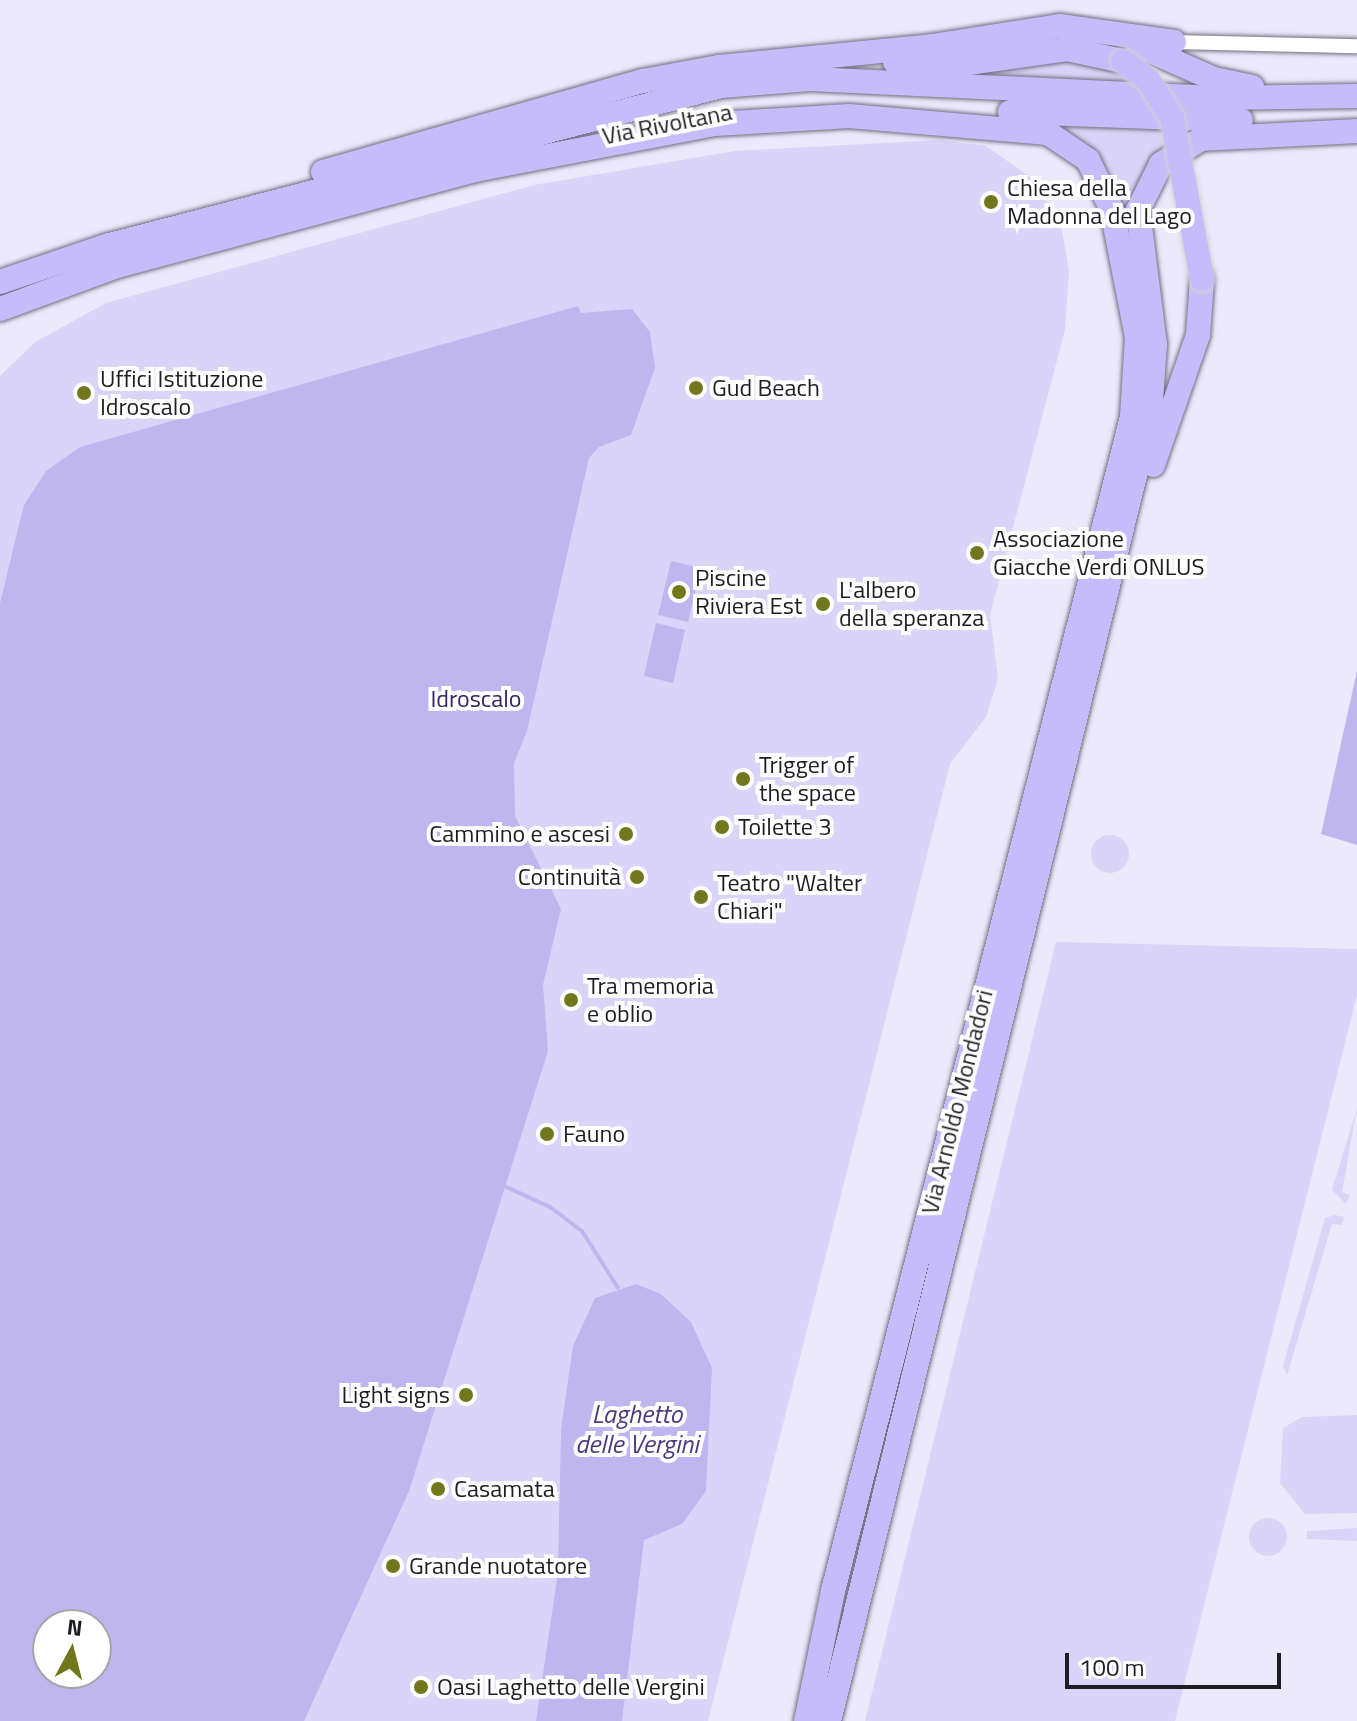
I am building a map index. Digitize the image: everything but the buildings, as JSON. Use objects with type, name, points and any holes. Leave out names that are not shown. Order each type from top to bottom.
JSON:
[{"type":"highway","points":[[0,273],[362,159],[643,81],[789,59],[932,46],[1059,26],[1174,42]]},
{"type":"highway","points":[[1109,33],[1233,84],[1357,87]]},
{"type":"highway","points":[[789,59],[956,64],[1079,49],[1123,61],[1148,80],[1172,118],[1202,279],[1198,335],[1143,498],[1117,551]]},
{"type":"highway","name":"Via Rivoltana","points":[[0,282],[106,246],[721,86],[810,79],[1195,98],[1357,96]]},
{"type":"highway","name":"Via Rivoltana","points":[[0,309],[117,266],[660,122],[805,104],[1221,120],[1357,118]]},
{"type":"highway","name":"Via Arnoldo Mondadori","points":[[475,170],[715,124],[814,116],[1027,128],[1067,142],[1088,160],[1106,193],[1136,331],[1133,409],[833,1591],[806,1721]]},
{"type":"highway","points":[[1117,551],[1155,379],[1153,327],[1136,231],[1152,176],[1175,152],[1212,136],[1357,131]]},
{"type":"highway","name":"Via Arnoldo Mondadori","points":[[829,1721],[1117,551]]},
{"type":"street","points":[[1174,42],[1357,46]]},
{"type":"green space","points":[[1039,59],[1106,64],[1135,83],[953,72]]},
{"type":"green space","points":[[1055,124],[1161,127],[1168,151],[1133,254],[1109,172],[1086,143]]},
{"type":"green space","name":"Idroscalo","points":[[940,140],[986,146],[1033,179],[1061,225],[1069,271],[1065,330],[990,615],[998,679],[986,717],[950,764],[708,1721],[0,1721],[0,376],[35,342],[106,303],[534,185],[735,151]]},
{"type":"green space","points":[[1110,835],[1124,840],[1129,854],[1124,868],[1110,873],[1096,868],[1091,854],[1096,840]]},
{"type":"green space","points":[[1056,942],[1357,949],[1357,995],[1175,1721],[865,1721]]},
{"type":"green space","points":[[1357,1108],[1342,1192],[1350,1195],[1346,1204],[1332,1190]]},
{"type":"green space","points":[[1335,1215],[1344,1217],[1342,1225],[1332,1224],[1287,1375],[1283,1366],[1325,1218]]},
{"type":"green space","points":[[1357,1415],[1357,1513],[1305,1514],[1280,1483],[1283,1428],[1302,1417]]},
{"type":"green space","points":[[1268,1518],[1281,1524],[1287,1537],[1281,1550],[1268,1556],[1255,1550],[1249,1537],[1255,1524]]},
{"type":"green space","points":[[1357,1528],[1357,1541],[1307,1539],[1307,1531]]},
{"type":"water","name":"Idroscalo","points":[[578,306],[581,313],[632,309],[650,332],[655,368],[631,435],[599,447],[589,458],[527,731],[514,763],[515,816],[561,909],[543,985],[548,1051],[409,1491],[304,1721],[0,1721],[0,603],[24,505],[46,471],[80,447]]},
{"type":"water","name":"Piscine Riviera Est","points":[[671,561],[701,568],[688,622],[658,615]]},
{"type":"water","name":"Piscine Riviera Est","points":[[656,623],[685,630],[673,683],[644,676]]},
{"type":"water","points":[[1357,671],[1357,845],[1321,834]]},
{"type":"water","name":"Laghetto delle Vergini","points":[[636,1284],[661,1294],[691,1322],[712,1368],[706,1491],[682,1524],[644,1540],[622,1721],[536,1721],[558,1572],[561,1429],[573,1346],[595,1298]]},
{"type":"waterway","points":[[502,1185],[550,1207],[582,1231],[618,1288]]},
{"type":"place","name":"Chiesa della Madonna del Lago","points":[[991,202]]},
{"type":"place","name":"Gud Beach","points":[[696,388]]},
{"type":"place","name":"Uffici Istituzione Idroscalo","points":[[84,393]]},
{"type":"place","name":"Associazione Giacche Verdi ONLUS","points":[[977,553]]},
{"type":"place","name":"Piscine Riviera Est","points":[[679,592]]},
{"type":"place","name":"L'albero della speranza","points":[[823,604]]},
{"type":"place","name":"Trigger of the space","points":[[743,779]]},
{"type":"place","name":"Toilette 3","points":[[722,827]]},
{"type":"place","name":"Cammino e ascesi","points":[[626,834]]},
{"type":"place","name":"Continuità","points":[[637,877]]},
{"type":"place","name":"Teatro \"Walter Chiari\"","points":[[701,897]]},
{"type":"place","name":"Tra memoria e oblio","points":[[571,1000]]},
{"type":"place","name":"Fauno","points":[[547,1134]]},
{"type":"place","name":"Light signs","points":[[466,1395]]},
{"type":"place","name":"Casamata","points":[[438,1489]]},
{"type":"place","name":"Grande nuotatore","points":[[393,1566]]},
{"type":"place","name":"Oasi Laghetto delle Vergini","points":[[421,1687]]}]
